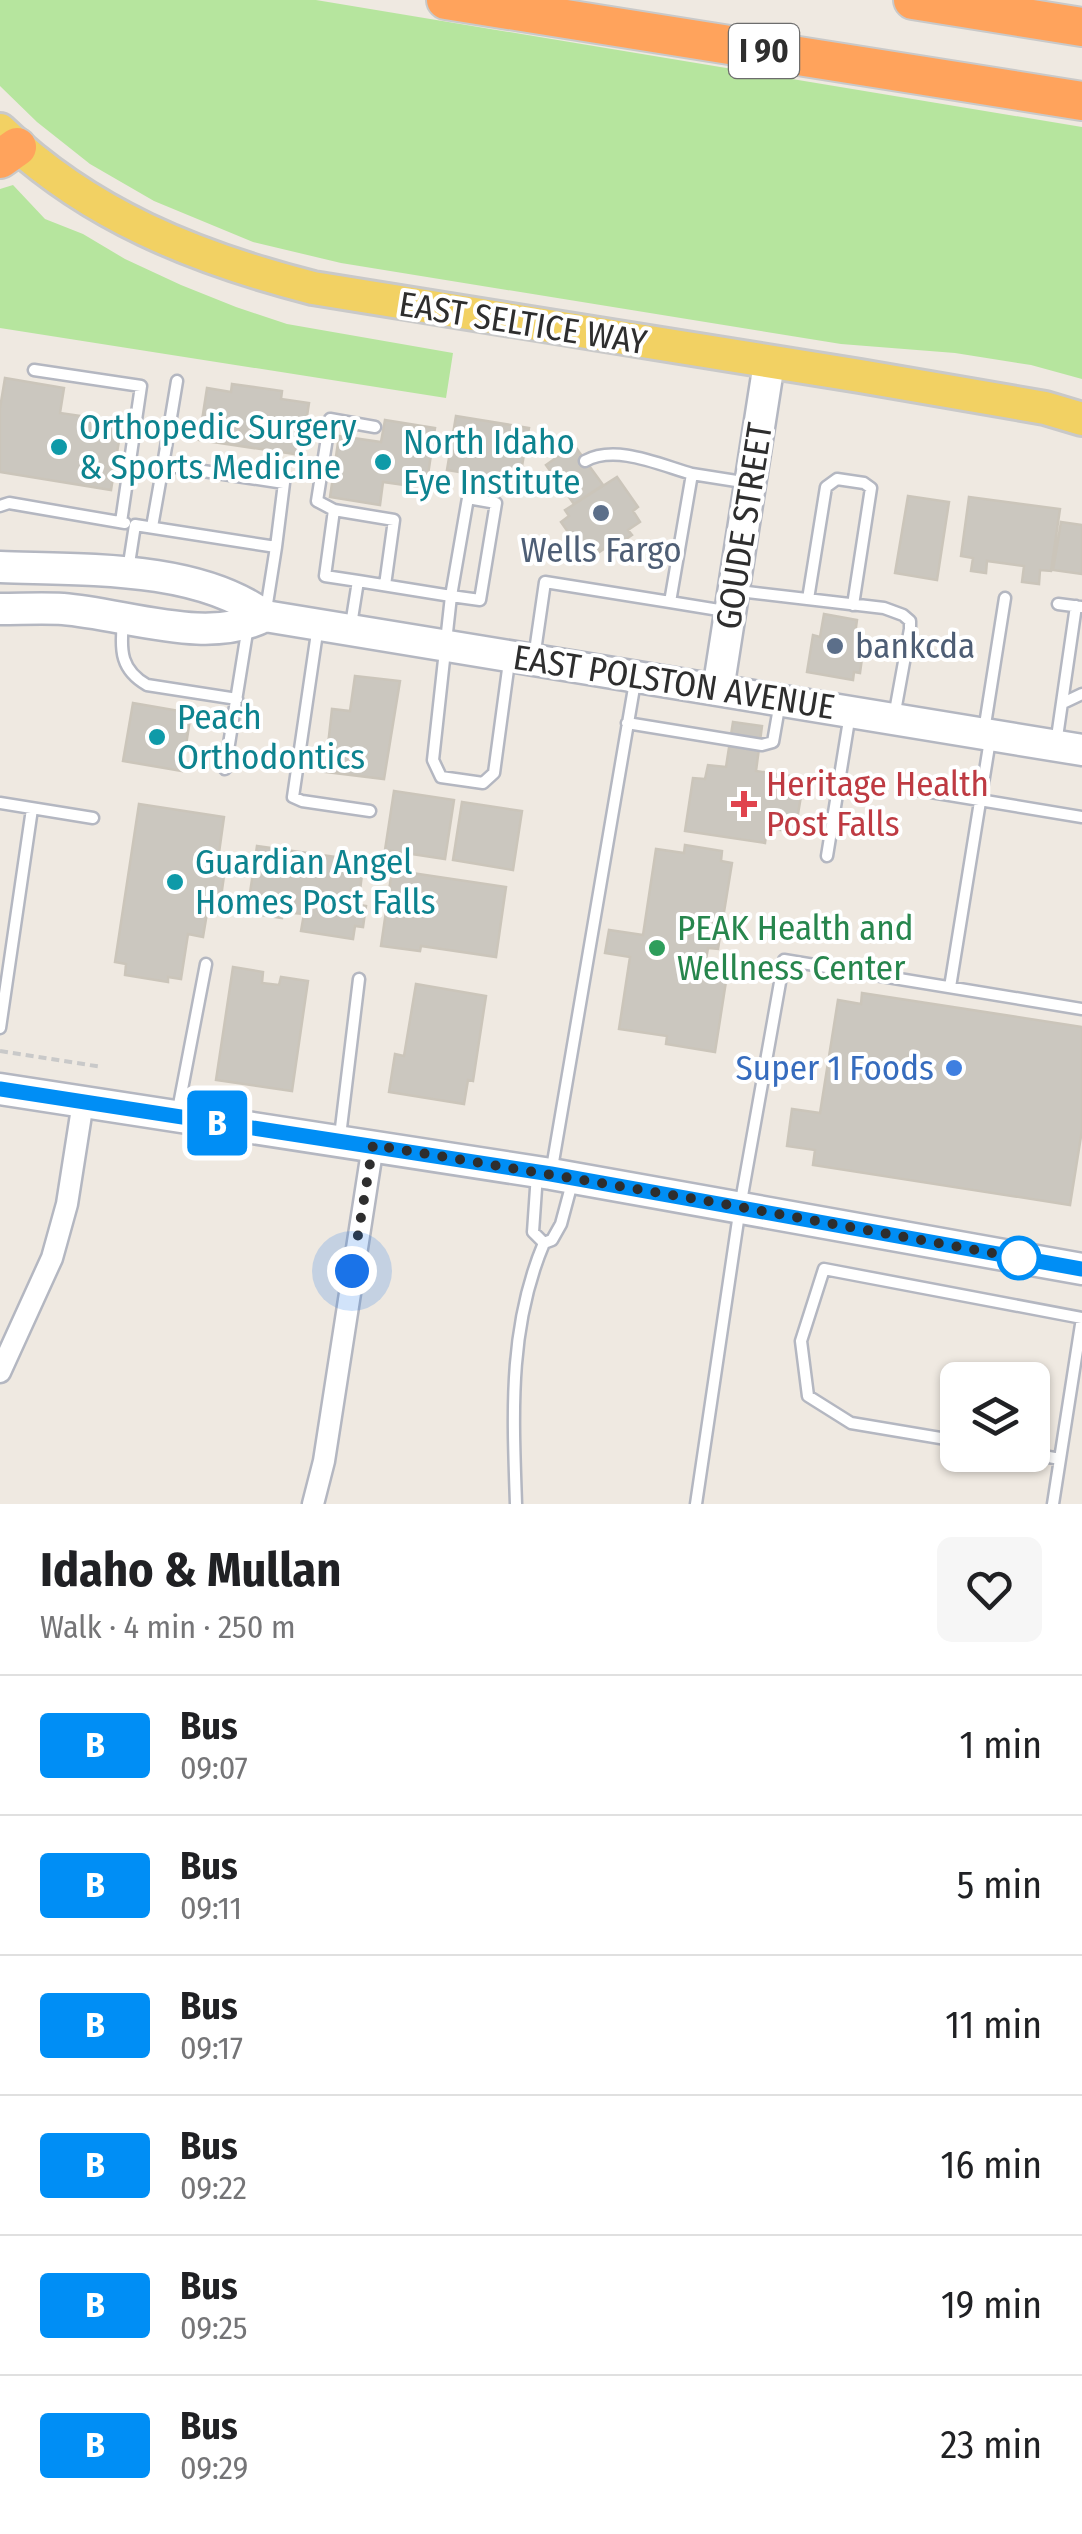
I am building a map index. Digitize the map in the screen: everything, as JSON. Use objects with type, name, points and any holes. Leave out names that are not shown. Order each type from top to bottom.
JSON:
[{"type":"highway","name":"I 90","points":[[446,0],[1082,101]]},
{"type":"highway","points":[[913,0],[1082,28]]},
{"type":"main road","name":"EAST SELTICE WAY","points":[[6,146],[141,228],[234,268],[312,288],[1045,408],[1082,419]]},
{"type":"street","name":"GOUDE STREET","points":[[718,690],[769,362]]},
{"type":"street","name":"EAST POLSTON AVENUE","points":[[0,566],[128,574],[196,585],[230,595],[257,620]]},
{"type":"street","name":"EAST POLSTON AVENUE","points":[[0,609],[62,609],[195,628],[233,629],[257,620],[318,625],[1069,748]]},
{"type":"street","points":[[0,1089],[554,1174],[1082,1268]]},
{"type":"street","points":[[0,1372],[52,1258],[66,1204],[83,1102]]},
{"type":"street","points":[[314,1504],[373,1145]]},
{"type":"lane","points":[[34,370],[142,386],[121,522]]},
{"type":"lane","points":[[152,527],[176,381]]},
{"type":"lane","points":[[375,427],[330,420],[318,501],[334,510],[394,520],[385,585]]},
{"type":"lane","points":[[585,461],[602,453],[750,483]]},
{"type":"lane","points":[[162,465],[284,483],[276,546],[236,699],[226,769]]},
{"type":"lane","points":[[670,602],[692,474]]},
{"type":"lane","points":[[808,599],[826,488],[838,479],[871,488],[853,604]]},
{"type":"lane","points":[[334,510],[325,576],[451,596],[480,600],[496,502],[468,498],[451,596],[444,645],[434,760],[441,777],[483,783],[494,773],[545,582],[670,602],[808,599],[884,608],[904,615],[910,621],[894,718]]},
{"type":"lane","points":[[0,506],[9,503],[276,546]]},
{"type":"lane","points":[[128,574],[136,524]]},
{"type":"lane","points":[[350,630],[358,581]]},
{"type":"lane","points":[[950,988],[980,799],[1004,598]]},
{"type":"lane","points":[[1058,604],[1079,607],[1063,703],[1069,748]]},
{"type":"lane","points":[[124,618],[120,649],[138,680],[148,686],[236,699]]},
{"type":"lane","points":[[318,625],[293,797],[370,812]]},
{"type":"lane","points":[[544,1243],[533,1232],[554,1174],[636,676]]},
{"type":"lane","points":[[1063,703],[1082,694]]},
{"type":"lane","points":[[627,723],[762,746],[773,742],[780,699]]},
{"type":"lane","points":[[827,856],[850,711]]},
{"type":"lane","points":[[919,790],[1082,817]]},
{"type":"lane","points":[[0,803],[93,818]]},
{"type":"lane","points":[[0,1028],[32,808]]},
{"type":"lane","points":[[696,1504],[740,1207],[784,960],[1082,1009]]},
{"type":"lane","points":[[177,1116],[206,964]]},
{"type":"lane","points":[[340,1143],[359,978]]},
{"type":"lane","points":[[516,1504],[512,1381],[529,1278],[544,1243],[552,1240],[561,1224],[554,1174]]},
{"type":"lane","points":[[940,1439],[851,1423],[808,1396],[800,1341],[824,1269],[1082,1318],[1053,1504]]},
{"type":"lane","points":[[1050,1457],[1060,1459]]},
{"type":"path","points":[[0,1051],[102,1067]]},
{"type":"green space","points":[[0,0],[316,0],[1082,127],[1082,379],[1031,365],[955,353],[841,344],[341,263],[253,242],[154,201],[90,164],[37,122],[0,86]]},
{"type":"green space","points":[[13,185],[45,219],[83,234],[181,285],[236,307],[287,324],[453,353],[446,398],[0,328],[0,189]]},
{"type":"building","name":"Orthopedic Surgery & Sports Medicine","points":[[5,378],[64,388],[60,413],[122,422],[111,490],[0,472],[0,408]]},
{"type":"building","points":[[232,384],[282,391],[281,399],[309,403],[301,455],[199,440],[207,388],[231,392]]},
{"type":"building","points":[[456,416],[529,428],[519,482],[447,470]]},
{"type":"building","name":"North Idaho Eye Institute","points":[[385,420],[435,428],[426,488],[383,482],[380,505],[330,497],[339,436],[381,442]]},
{"type":"building","points":[[574,445],[603,485],[574,504],[546,465]]},
{"type":"building","name":"Wells Fargo","points":[[617,477],[638,507],[633,511],[640,522],[628,530],[632,535],[613,548],[611,544],[595,555],[589,547],[582,552],[561,522],[569,516],[565,510]]},
{"type":"building","points":[[908,496],[949,502],[937,580],[895,573]]},
{"type":"building","points":[[969,497],[1060,509],[1051,571],[1040,570],[1039,584],[1022,582],[1024,566],[987,561],[986,573],[971,571],[973,558],[961,556]]},
{"type":"building","points":[[1061,522],[1082,525],[1082,574],[1053,570]]},
{"type":"building","name":"bankcda","points":[[824,614],[857,620],[854,641],[860,641],[858,650],[863,651],[860,673],[854,672],[853,680],[807,672],[813,635],[820,637]]},
{"type":"building","points":[[355,676],[400,681],[384,779],[325,772],[332,709],[350,711]]},
{"type":"building","name":"Peach Orthodontics","points":[[133,703],[191,713],[182,771],[123,761]]},
{"type":"building","name":"Heritage Health Post Falls","points":[[733,722],[762,726],[756,771],[804,778],[795,832],[767,828],[765,843],[685,831],[693,778],[705,779],[708,765],[726,767]]},
{"type":"building","points":[[394,791],[454,800],[445,859],[385,850]]},
{"type":"building","points":[[462,802],[522,811],[513,870],[453,860]]},
{"type":"building","name":"Guardian Angel Homes Post Falls","points":[[139,804],[224,817],[217,867],[225,869],[221,897],[210,895],[203,937],[188,934],[181,979],[168,977],[168,982],[125,975],[126,964],[115,962]]},
{"type":"building","name":"PEAK Health and Wellness Center","points":[[685,845],[722,851],[721,861],[732,863],[718,949],[708,948],[704,971],[727,975],[715,1052],[666,1044],[667,1036],[619,1029],[630,957],[605,953],[609,930],[643,935],[656,849],[684,853]]},
{"type":"building","name":"Guardian Angel Homes Post Falls","points":[[257,846],[351,859],[351,865],[363,867],[360,890],[351,889],[349,903],[366,906],[363,927],[355,926],[353,939],[301,931],[304,914],[283,912],[282,918],[247,913]]},
{"type":"building","name":"Guardian Angel Homes Post Falls","points":[[392,870],[506,887],[496,957],[421,946],[420,951],[381,946]]},
{"type":"building","name":"Guardian Angel Homes Post Falls","points":[[233,967],[263,972],[262,983],[279,985],[281,977],[308,981],[292,1091],[216,1080]]},
{"type":"building","name":"Guardian Angel Homes Post Falls","points":[[416,984],[486,996],[473,1081],[468,1080],[464,1104],[389,1092],[395,1054],[404,1056]]},
{"type":"building","name":"Super 1 Foods","points":[[862,993],[1082,1027],[1082,1130],[1070,1205],[813,1165],[815,1150],[787,1146],[792,1109],[820,1113],[838,1000],[861,1004]]},
{"type":"bus line","name":"B","points":[[0,1089],[551,1174],[1082,1269]]},
{"type":"place","name":"Orthopedic Surgery & Sports Medicine","points":[[59,447]]},
{"type":"place","name":"North Idaho Eye Institute","points":[[383,462]]},
{"type":"place","name":"Wells Fargo","points":[[601,513]]},
{"type":"place","name":"bankcda","points":[[835,646]]},
{"type":"place","name":"Peach Orthodontics","points":[[157,737]]},
{"type":"place","name":"Heritage Health Post Falls","points":[[744,804]]},
{"type":"place","name":"Guardian Angel Homes Post Falls","points":[[175,882]]},
{"type":"place","name":"PEAK Health and Wellness Center","points":[[657,948]]},
{"type":"place","name":"Super 1 Foods","points":[[954,1068]]},
{"type":"route","points":[[352,1271],[373,1145],[1019,1258]]}]
